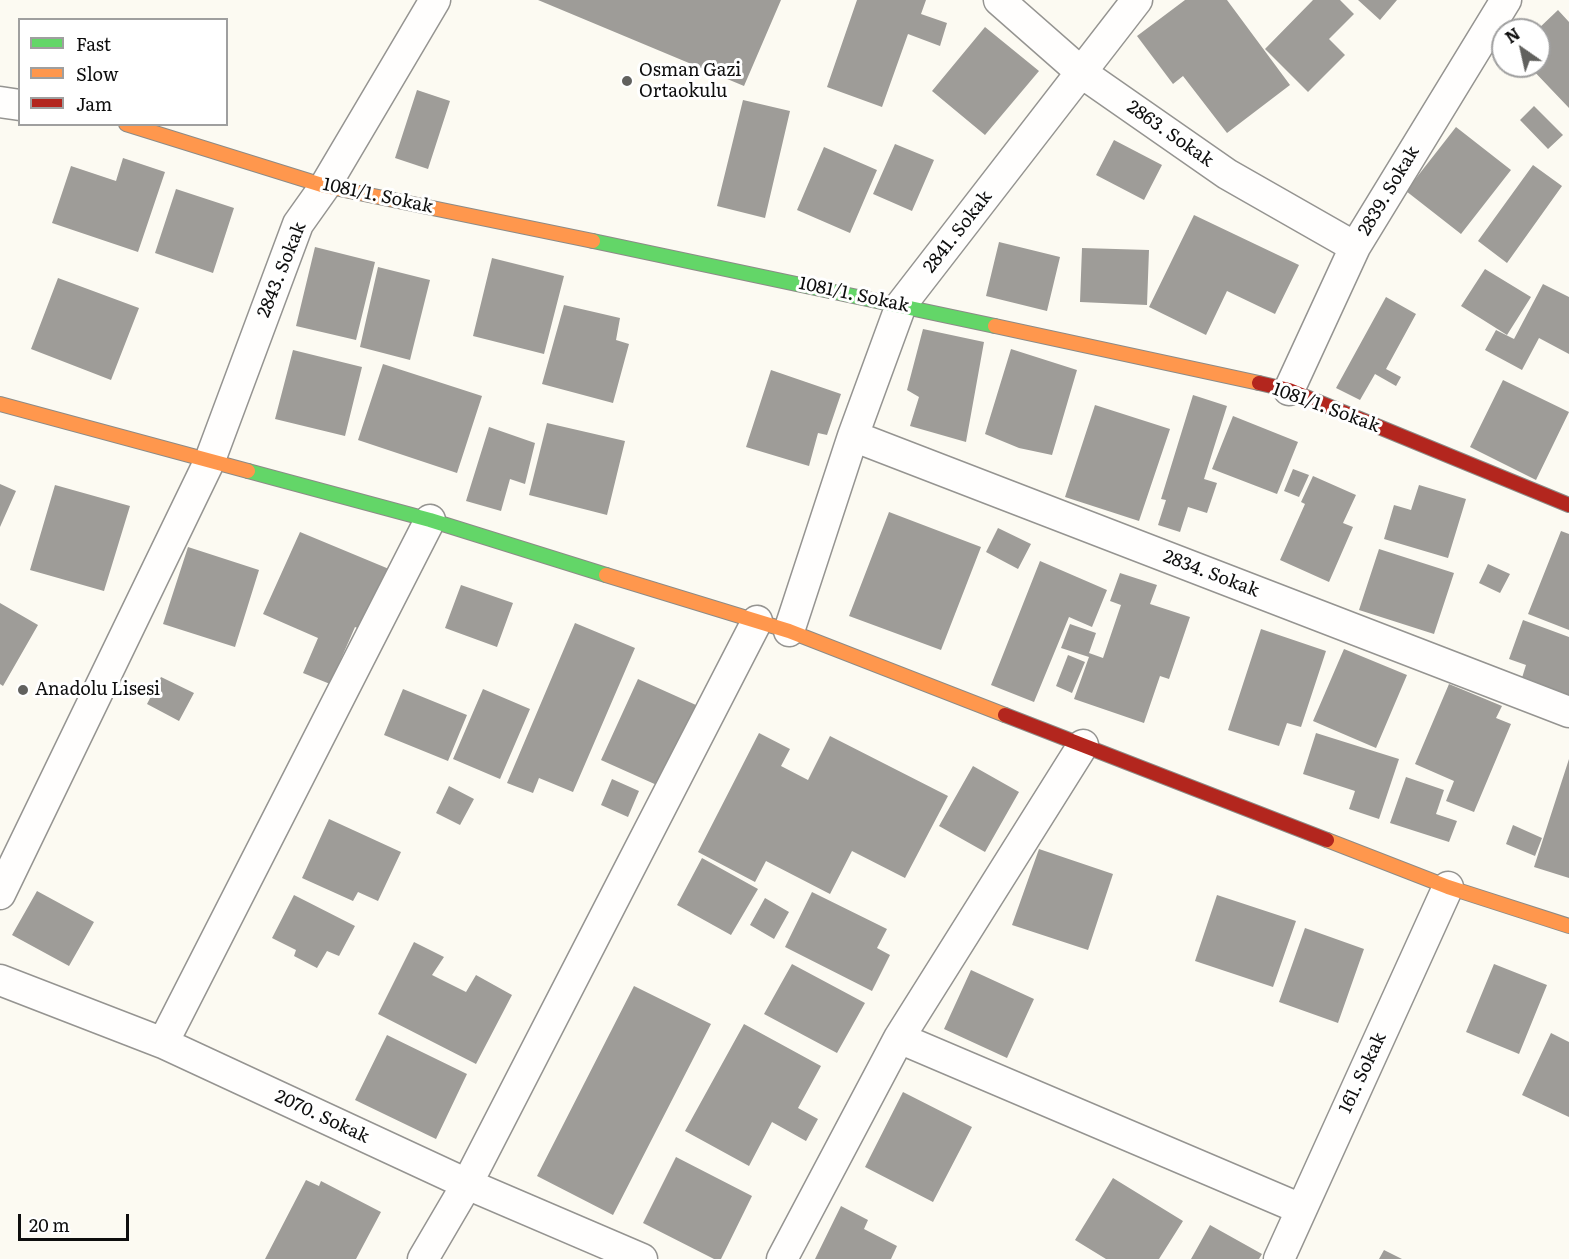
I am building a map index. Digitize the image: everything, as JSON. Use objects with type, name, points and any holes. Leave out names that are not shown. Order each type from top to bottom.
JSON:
[{"type":"street","name":"2843. Sokak","points":[[0,894],[210,460],[298,224],[326,186],[435,0]]},
{"type":"street","name":"2863. Sokak","points":[[999,0],[1082,73],[1227,174],[1355,247]]},
{"type":"street","name":"2841. Sokak","points":[[789,631],[853,436],[900,305],[1137,0]]},
{"type":"street","name":"2839. Sokak","points":[[1288,390],[1355,247],[1506,0]]},
{"type":"street","points":[[0,102],[18,105]]},
{"type":"street","name":"1081/1. Sokak","points":[[132,126],[326,186],[900,305],[1288,390],[1569,505]]},
{"type":"street","points":[[0,404],[430,520],[789,631],[1448,887],[1569,926]]},
{"type":"street","name":"2834. Sokak","points":[[853,436],[1569,711]]},
{"type":"street","points":[[163,1043],[430,520]]},
{"type":"street","points":[[423,1259],[467,1184],[757,621]]},
{"type":"street","points":[[782,1259],[899,1038],[1083,745]]},
{"type":"street","name":"161. Sokak","points":[[1279,1259],[1448,887]]},
{"type":"street","name":"2070. Sokak","points":[[0,980],[163,1043],[467,1184],[642,1259]]},
{"type":"street","points":[[899,1038],[1301,1209]]},
{"type":"building","points":[[538,0],[781,0],[744,86]]},
{"type":"building","points":[[857,0],[926,0],[921,14],[947,23],[940,46],[908,34],[882,107],[827,87]]},
{"type":"building","points":[[1185,0],[1227,0],[1290,85],[1227,133],[1183,76],[1173,84],[1137,36]]},
{"type":"building","points":[[1313,0],[1340,0],[1354,14],[1329,39],[1345,55],[1308,92],[1265,49]]},
{"type":"building","points":[[1358,0],[1397,0],[1380,20]]},
{"type":"building","points":[[1558,10],[1569,22],[1569,108],[1540,78],[1551,78],[1550,18]]},
{"type":"building","points":[[985,27],[1039,71],[985,135],[932,91]]},
{"type":"building","points":[[417,90],[450,101],[428,169],[395,158]]},
{"type":"building","points":[[743,100],[790,111],[765,218],[717,206]]},
{"type":"building","points":[[1534,106],[1563,135],[1548,149],[1520,120]]},
{"type":"building","points":[[1456,127],[1511,170],[1461,234],[1406,191]]},
{"type":"building","points":[[1114,140],[1162,165],[1144,200],[1096,175]]},
{"type":"building","points":[[895,144],[934,160],[912,211],[873,194]]},
{"type":"building","points":[[824,147],[877,170],[850,233],[797,210]]},
{"type":"building","points":[[123,158],[165,172],[138,252],[52,223],[71,166],[116,181]]},
{"type":"building","points":[[1533,165],[1562,186],[1507,263],[1478,241]]},
{"type":"building","points":[[176,189],[234,208],[213,273],[155,253]]},
{"type":"building","points":[[1194,215],[1299,265],[1275,314],[1227,291],[1206,335],[1149,307]]},
{"type":"building","points":[[999,242],[1060,257],[1047,311],[986,296]]},
{"type":"building","points":[[315,247],[375,262],[356,340],[296,326]]},
{"type":"building","points":[[1082,248],[1149,250],[1147,305],[1080,302]]},
{"type":"building","points":[[492,258],[564,276],[544,354],[473,336]]},
{"type":"building","points":[[378,267],[430,280],[410,360],[360,347]]},
{"type":"building","points":[[1485,269],[1531,297],[1507,335],[1461,306]]},
{"type":"building","points":[[58,278],[139,308],[111,380],[31,349]]},
{"type":"building","points":[[1543,284],[1569,297],[1569,354],[1539,338],[1522,370],[1485,350],[1496,330],[1514,339]]},
{"type":"building","points":[[1386,297],[1416,314],[1386,369],[1401,377],[1396,386],[1375,374],[1360,400],[1336,388]]},
{"type":"building","points":[[564,305],[620,318],[616,340],[629,344],[613,403],[542,384]]},
{"type":"building","points":[[923,329],[984,342],[966,442],[910,426],[919,397],[907,390]]},
{"type":"building","points":[[1011,349],[1077,370],[1052,455],[1019,448],[985,434]]},
{"type":"building","points":[[293,350],[362,367],[345,436],[275,419]]},
{"type":"building","points":[[383,364],[482,396],[457,473],[358,440]]},
{"type":"building","points":[[771,370],[841,394],[827,435],[818,433],[809,466],[746,447]]},
{"type":"building","points":[[1503,380],[1569,412],[1536,480],[1470,447]]},
{"type":"building","points":[[1193,395],[1227,406],[1204,479],[1217,483],[1207,513],[1188,507],[1180,532],[1158,525],[1166,500],[1161,499]]},
{"type":"building","points":[[1095,405],[1170,429],[1139,521],[1065,497]]},
{"type":"building","points":[[1233,416],[1298,442],[1277,494],[1212,469]]},
{"type":"building","points":[[547,423],[625,441],[607,515],[529,495]]},
{"type":"building","points":[[489,427],[535,443],[525,484],[510,479],[501,511],[466,501]]},
{"type":"building","points":[[1293,469],[1309,475],[1299,497],[1284,491]]},
{"type":"building","points":[[1313,476],[1356,495],[1343,523],[1353,527],[1329,582],[1280,560],[1305,504],[1301,502]]},
{"type":"building","points":[[0,484],[16,491],[0,527]]},
{"type":"building","points":[[55,485],[130,506],[104,591],[30,570]]},
{"type":"building","points":[[1419,485],[1466,499],[1448,558],[1384,539],[1394,505],[1411,510]]},
{"type":"building","points":[[889,512],[981,547],[941,650],[849,616]]},
{"type":"building","points":[[998,528],[1031,544],[1018,569],[986,552]]},
{"type":"building","points":[[1561,531],[1569,534],[1569,630],[1528,614]]},
{"type":"building","points":[[300,532],[389,569],[363,630],[355,627],[330,684],[303,673],[318,638],[263,614]]},
{"type":"building","points":[[188,547],[259,570],[235,647],[163,624]]},
{"type":"building","points":[[1379,549],[1454,573],[1434,634],[1359,610]]},
{"type":"building","points":[[1040,561],[1107,590],[1092,627],[1069,617],[1034,702],[991,685]]},
{"type":"building","points":[[1488,564],[1510,574],[1500,593],[1479,583]]},
{"type":"building","points":[[1120,573],[1157,585],[1150,604],[1190,617],[1169,679],[1160,676],[1144,723],[1074,699],[1089,657],[1061,648],[1070,624],[1096,633],[1089,653],[1103,658],[1121,605],[1110,601]]},
{"type":"building","points":[[461,585],[513,603],[497,647],[445,628]]},
{"type":"building","points":[[0,603],[38,625],[3,686],[0,684]]},
{"type":"building","points":[[1523,620],[1569,637],[1569,699],[1521,681],[1526,665],[1509,659]]},
{"type":"building","points":[[575,623],[635,648],[573,792],[539,778],[533,793],[507,783]]},
{"type":"building","points":[[1261,629],[1326,651],[1301,727],[1287,723],[1279,746],[1228,730]]},
{"type":"building","points":[[1344,649],[1407,675],[1376,748],[1313,721]]},
{"type":"building","points":[[1068,655],[1085,662],[1072,693],[1056,686]]},
{"type":"building","points":[[161,677],[194,693],[179,721],[147,704]]},
{"type":"building","points":[[638,679],[696,705],[659,786],[601,760]]},
{"type":"building","points":[[1449,684],[1502,706],[1496,718],[1511,724],[1474,812],[1446,801],[1454,781],[1415,764]]},
{"type":"building","points":[[403,689],[467,715],[448,761],[384,735]]},
{"type":"building","points":[[483,689],[530,709],[500,779],[453,759]]},
{"type":"building","points":[[759,733],[790,749],[781,766],[808,780],[830,736],[948,796],[905,878],[852,851],[830,894],[766,861],[755,882],[698,852]]},
{"type":"building","points":[[1316,733],[1399,759],[1379,819],[1349,809],[1355,791],[1303,774]]},
{"type":"building","points":[[1569,759],[1569,878],[1534,867]]},
{"type":"building","points":[[973,766],[1019,792],[985,852],[939,826]]},
{"type":"building","points":[[1406,777],[1444,790],[1436,814],[1457,821],[1449,842],[1390,823]]},
{"type":"building","points":[[612,779],[639,791],[628,817],[601,805]]},
{"type":"building","points":[[449,786],[474,799],[460,825],[436,813]]},
{"type":"building","points":[[329,819],[401,852],[378,901],[358,892],[353,901],[302,878]]},
{"type":"building","points":[[1513,825],[1542,838],[1535,856],[1506,844]]},
{"type":"building","points":[[1039,849],[1113,874],[1088,950],[1012,925]]},
{"type":"building","points":[[702,858],[758,889],[731,935],[677,905]]},
{"type":"building","points":[[37,891],[94,922],[69,966],[12,935]]},
{"type":"building","points":[[812,892],[887,929],[877,948],[890,955],[872,991],[785,947]]},
{"type":"building","points":[[294,895],[355,926],[339,956],[327,951],[317,968],[294,956],[296,950],[272,938]]},
{"type":"building","points":[[1217,895],[1296,921],[1273,987],[1195,961]]},
{"type":"building","points":[[765,898],[789,912],[774,939],[750,925]]},
{"type":"building","points":[[1305,928],[1364,949],[1338,1023],[1279,1002]]},
{"type":"building","points":[[414,942],[444,957],[432,975],[466,992],[476,975],[512,995],[476,1064],[378,1014]]},
{"type":"building","points":[[792,964],[865,1003],[837,1053],[764,1014]]},
{"type":"building","points":[[1494,964],[1547,985],[1519,1054],[1466,1032]]},
{"type":"building","points":[[971,970],[1034,999],[1007,1058],[944,1029]]},
{"type":"building","points":[[634,986],[711,1024],[613,1215],[537,1176]]},
{"type":"building","points":[[744,1024],[821,1066],[798,1108],[818,1119],[806,1141],[772,1122],[749,1166],[685,1131]]},
{"type":"building","points":[[1551,1033],[1569,1042],[1569,1117],[1522,1095]]},
{"type":"building","points":[[387,1035],[467,1074],[436,1139],[355,1100]]},
{"type":"building","points":[[903,1092],[972,1127],[933,1202],[865,1167]]},
{"type":"building","points":[[676,1157],[752,1196],[721,1259],[714,1259],[643,1223]]},
{"type":"building","points":[[1113,1178],[1183,1221],[1159,1259],[1106,1259],[1075,1240]]},
{"type":"building","points":[[306,1180],[319,1186],[321,1181],[381,1212],[356,1259],[265,1259]]},
{"type":"building","points":[[841,1206],[868,1220],[864,1229],[897,1246],[891,1259],[815,1259]]},
{"type":"building","points":[[1210,1225],[1262,1254],[1259,1259],[1191,1259]]},
{"type":"building","points":[[1384,1250],[1402,1259],[1379,1259]]},
{"type":"traffic: fast","points":[[593,241],[995,326]]},
{"type":"traffic: fast","points":[[248,471],[430,520],[606,575]]},
{"type":"traffic: slow","points":[[132,126],[325,186],[593,241]]},
{"type":"traffic: slow","points":[[995,326],[1259,383]]},
{"type":"traffic: slow","points":[[0,404],[248,471]]},
{"type":"traffic: slow","points":[[606,575],[789,631],[1005,715]]},
{"type":"traffic: slow","points":[[1327,840],[1448,887],[1569,926]]},
{"type":"traffic: jam","points":[[1259,383],[1289,390],[1569,505]]},
{"type":"traffic: jam","points":[[1005,715],[1327,840]]},
{"type":"place","name":"Osman Gazi Ortaokulu","points":[[627,81]]},
{"type":"place","name":"Anadolu Lisesi","points":[[23,690]]}]
